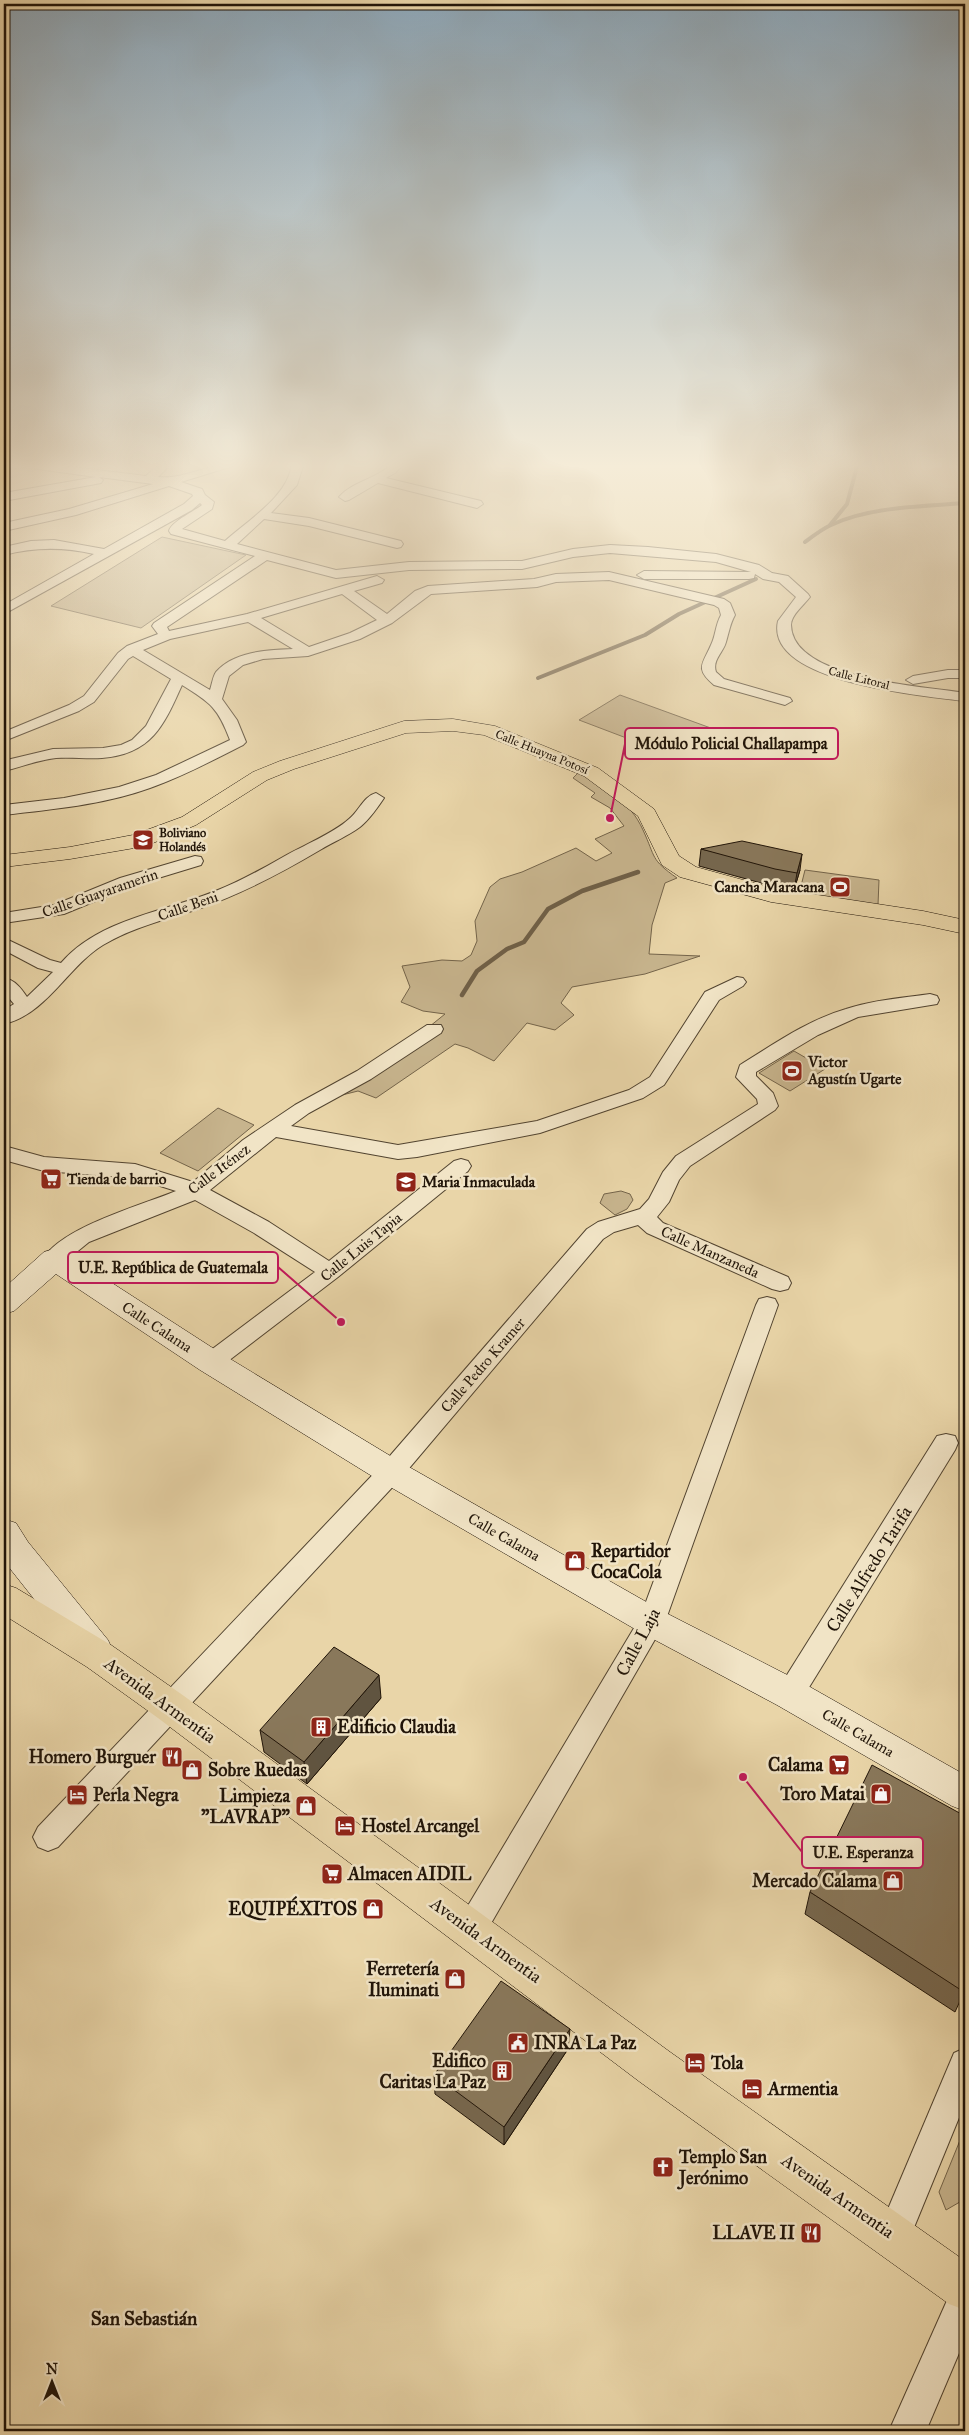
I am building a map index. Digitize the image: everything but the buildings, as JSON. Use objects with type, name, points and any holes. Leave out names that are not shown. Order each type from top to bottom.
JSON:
[{"type":"main road","name":"Calle Huayna Potosí","points":[[4,861],[61,855],[138,841],[189,821],[260,776],[296,761],[404,727],[453,725],[488,730],[591,772],[626,795],[647,813],[654,822],[670,860],[688,872],[702,878],[771,895],[923,918],[965,927]]},
{"type":"main road","name":"Calle Iténez","points":[[4,1304],[54,1259]]},
{"type":"main road","name":"Calle Calama","points":[[54,1259],[211,1362],[391,1472],[652,1622],[790,1694],[965,1794]]},
{"type":"main road","points":[[4,1532],[16,1552],[99,1656]]},
{"type":"main road","name":"Avenida Armentia","points":[[4,1598],[99,1656],[171,1707],[656,2067],[894,2235],[965,2288]]},
{"type":"street","points":[[4,610],[63,577]]},
{"type":"street","points":[[166,636],[159,626],[233,577]]},
{"type":"street","points":[[4,737],[74,708],[89,699],[132,649],[166,636],[250,617],[395,577]]},
{"type":"street","points":[[215,699],[222,674],[238,662],[262,655],[308,652],[355,636],[387,620],[428,590],[455,587],[537,584],[545,579],[592,577]]},
{"type":"street","points":[[612,577],[666,588],[719,602],[725,606],[728,615],[721,630],[718,645],[708,663],[708,670],[712,677],[719,682],[785,701]]},
{"type":"street","name":"Calle Litoral","points":[[774,577],[783,579],[804,598],[787,616],[784,632],[793,649],[814,666],[849,678],[885,686],[965,697]]},
{"type":"street","points":[[344,590],[387,620]]},
{"type":"street","points":[[250,617],[308,652]]},
{"type":"street","points":[[4,810],[61,804],[100,796],[160,779],[238,742],[230,720],[215,699],[132,649]]},
{"type":"street","points":[[913,680],[948,674],[965,674]]},
{"type":"street","points":[[4,766],[54,754],[108,754],[136,743],[148,735],[154,726],[179,677]]},
{"type":"street","name":"Calle Beni","points":[[4,1018],[25,1008],[50,986],[78,953],[113,933],[224,894],[266,874],[355,823],[376,798]]},
{"type":"street","name":"Calle Guayaramerin","points":[[4,918],[58,910],[126,882],[195,861]]},
{"type":"street","points":[[4,943],[44,964],[65,969]]},
{"type":"street","points":[[275,1130],[398,1152],[540,1127],[614,1102],[650,1087],[657,1081],[712,996],[737,982]]},
{"type":"street","points":[[4,983],[14,991],[25,1008]]},
{"type":"street","points":[[642,1216],[652,1210],[670,1177],[683,1161],[768,1105],[766,1097],[746,1077],[747,1069],[791,1043],[851,1013],[892,1004],[930,1000]]},
{"type":"street","name":"Calle Iténez","points":[[54,1259],[82,1237],[194,1192],[250,1145],[275,1130],[302,1108],[364,1075],[434,1029]]},
{"type":"street","points":[[4,1153],[43,1164],[135,1171],[194,1192],[268,1231],[330,1272]]},
{"type":"street","name":"Calle Luis Tapia","points":[[211,1362],[330,1272],[461,1166]]},
{"type":"street","name":"Calle Manzaneda","points":[[642,1216],[655,1228],[780,1283]]},
{"type":"street","name":"Calle Pedro Kramer","points":[[48,1837],[391,1472],[595,1234],[606,1227],[642,1216]]},
{"type":"street","name":"Calle Laja","points":[[471,1929],[652,1622],[767,1306]]},
{"type":"street","name":"Calle Alfredo Tarifa","points":[[790,1694],[946,1443]]},
{"type":"street","points":[[894,2235],[965,2064]]},
{"type":"street","points":[[908,2431],[965,2299]]},
{"type":"shaded area","points":[[98,577],[215,577],[141,628],[51,606]]},
{"type":"shaded area","points":[[620,695],[719,731],[679,758],[579,720]]},
{"type":"shaded area","points":[[578,773],[598,783],[624,803],[638,820],[658,862],[677,878],[665,883],[652,925],[649,954],[700,956],[645,974],[572,987],[561,1003],[574,1015],[555,1030],[527,1023],[494,1061],[468,1048],[455,1044],[376,1098],[358,1091],[314,1102],[393,1056],[445,1014],[423,1011],[401,1002],[410,987],[402,966],[442,960],[462,961],[471,955],[477,941],[475,921],[490,887],[500,879],[522,872],[576,848],[596,861],[612,853],[595,839],[624,826],[610,808],[591,797],[595,793],[573,778]]},
{"type":"shaded area","name":"Cancha Maracana","points":[[805,870],[879,880],[878,905],[799,894]]},
{"type":"shaded area","name":"Victor Agustín Ugarte","points":[[794,1051],[825,1069],[790,1091],[759,1073]]},
{"type":"shaded area","points":[[218,1108],[254,1125],[198,1171],[160,1153]]},
{"type":"shaded area","points":[[621,1191],[630,1194],[633,1200],[627,1209],[615,1215],[600,1203],[604,1194]]},
{"type":"shaded area","points":[[965,2128],[965,2199],[946,2210],[939,2192]]},
{"type":"waterway","points":[[538,678],[645,635],[679,614],[756,579]]},
{"type":"waterway","points":[[462,995],[477,971],[507,949],[524,942],[548,909],[582,891],[638,872]]},
{"type":"place","name":"Módulo Policial Challapampa","points":[[610,818]]},
{"type":"place","name":"Boliviano Holandés","points":[[143,840]]},
{"type":"place","name":"Cancha Maracana","points":[[840,887]]},
{"type":"place","name":"Victor Agustín Ugarte","points":[[792,1071]]},
{"type":"place","name":"Tienda de barrio","points":[[51,1179]]},
{"type":"place","name":"Maria Inmaculada","points":[[406,1182]]},
{"type":"place","name":"U.E. República de Guatemala","points":[[341,1322]]},
{"type":"place","name":"Repartidor CocaCola","points":[[575,1561]]},
{"type":"place","name":"Edificio Claudia","points":[[321,1727]]},
{"type":"place","name":"Homero Burguer","points":[[172,1757]]},
{"type":"place","name":"Calama","points":[[839,1765]]},
{"type":"place","name":"Sobre Ruedas","points":[[192,1770]]},
{"type":"place","name":"U.E. Esperanza","points":[[743,1777]]},
{"type":"place","name":"Toro Matai","points":[[881,1794]]},
{"type":"place","name":"Perla Negra","points":[[77,1795]]},
{"type":"place","name":"Limpieza \"LAVRAP\"","points":[[306,1806]]},
{"type":"place","name":"Hostel Arcangel","points":[[345,1826]]},
{"type":"place","name":"Almacen AIDIL","points":[[332,1874]]},
{"type":"place","name":"Mercado Calama","points":[[893,1881]]},
{"type":"place","name":"EQUIPÉXITOS","points":[[373,1909]]},
{"type":"place","name":"Ferretería Iluminati","points":[[455,1979]]},
{"type":"place","name":"INRA La Paz","points":[[518,2043]]},
{"type":"place","name":"Tola","points":[[695,2063]]},
{"type":"place","name":"Edifico Caritas La Paz","points":[[502,2071]]},
{"type":"place","name":"Armentia","points":[[752,2089]]},
{"type":"place","name":"Templo San Jerónimo","points":[[663,2167]]},
{"type":"place","name":"LLAVE II","points":[[811,2233]]},
{"type":"district","name":"San Sebastián","points":[[144,2318]]}]
